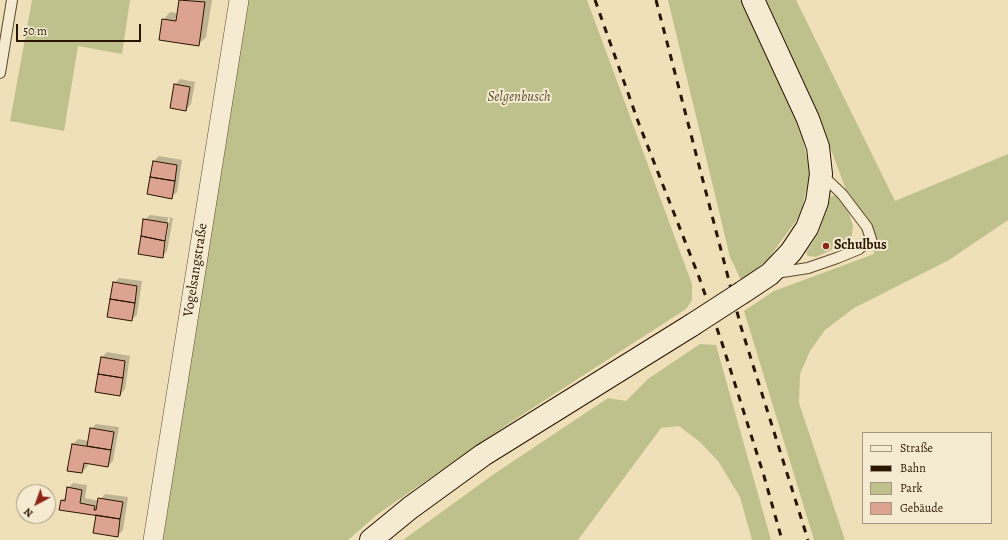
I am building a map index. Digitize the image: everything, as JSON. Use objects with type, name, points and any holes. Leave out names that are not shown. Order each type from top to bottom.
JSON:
[{"type":"main road","points":[[372,540],[410,508],[484,455],[743,292],[770,274],[791,252],[807,228],[817,202],[821,174],[818,147],[808,119],[754,0]]},
{"type":"street","name":"Vogelsangstraße","points":[[153,540],[240,0]]},
{"type":"lane","points":[[0,73],[12,0]]},
{"type":"lane","points":[[770,274],[808,268],[859,249],[871,239],[867,227],[842,194],[821,174]]},
{"type":"green space","points":[[32,0],[130,0],[122,54],[78,46],[64,131],[10,121]]},
{"type":"green space","name":"Selgenbusch","points":[[247,0],[587,0],[692,284],[692,300],[686,309],[505,426],[378,514],[348,540],[163,540]]},
{"type":"green space","points":[[668,0],[742,0],[799,123],[810,171],[801,214],[768,259],[742,282],[730,257]]},
{"type":"green space","points":[[765,0],[796,0],[895,201],[1008,154],[1008,220],[949,260],[854,308],[825,330],[810,351],[800,374],[799,403],[845,540],[814,540],[744,311],[774,291],[874,254],[872,233],[848,195],[825,134]]},
{"type":"green space","points":[[837,195],[849,213],[853,226],[852,236],[848,242],[816,257],[808,256],[806,253],[818,234],[831,196]]},
{"type":"green space","points":[[700,344],[716,345],[771,540],[752,540],[740,497],[718,461],[700,442],[679,426],[661,428],[578,540],[403,540],[494,474],[608,398],[626,401],[648,379]]},
{"type":"building","points":[[179,0],[205,2],[199,46],[159,40],[162,19],[176,21]]},
{"type":"building","points":[[174,84],[190,87],[186,111],[170,108]]},
{"type":"building","points":[[153,161],[177,165],[175,181],[150,177]]},
{"type":"building","points":[[150,177],[175,181],[172,199],[147,194]]},
{"type":"building","points":[[143,219],[168,223],[165,241],[141,236]]},
{"type":"building","points":[[141,236],[165,241],[163,258],[138,254]]},
{"type":"building","points":[[113,282],[137,286],[135,303],[110,299]]},
{"type":"building","points":[[110,299],[135,303],[132,321],[107,317]]},
{"type":"building","points":[[101,357],[125,361],[123,378],[98,374]]},
{"type":"building","points":[[98,374],[123,378],[120,396],[95,392]]},
{"type":"building","points":[[90,428],[114,432],[111,450],[87,446]]},
{"type":"building","points":[[72,444],[111,450],[108,467],[84,463],[82,473],[67,471]]},
{"type":"building","points":[[67,487],[82,490],[80,503],[95,506],[94,510],[96,510],[98,498],[123,502],[120,519],[59,510],[61,500],[65,501]]},
{"type":"building","points":[[96,515],[120,519],[118,537],[93,533]]},
{"type":"railway","points":[[595,0],[639,124],[699,277],[722,343],[764,476],[782,540]]},
{"type":"railway","points":[[656,0],[741,327],[808,540]]},
{"type":"place","name":"Schulbus","points":[[826,246]]}]
